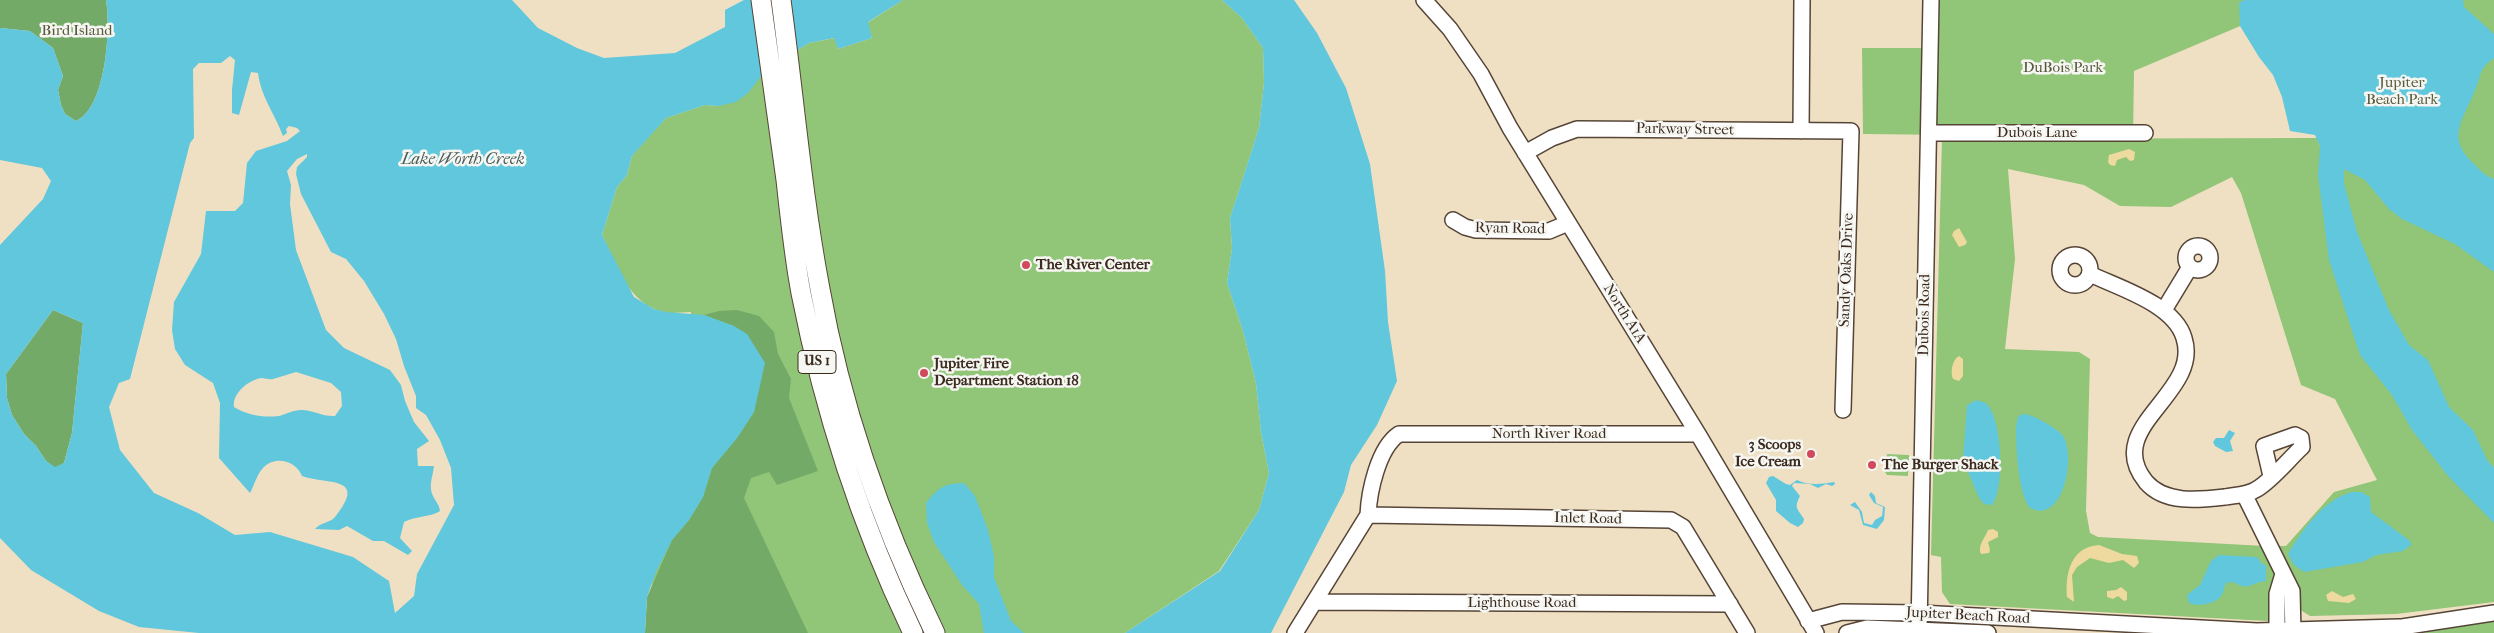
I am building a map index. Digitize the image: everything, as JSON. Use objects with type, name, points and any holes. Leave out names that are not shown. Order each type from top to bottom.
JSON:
[{"type":"main road","name":"US 1","points":[[761,0],[801,291],[825,394],[862,512],[883,567],[913,633]]},
{"type":"main road","name":"US 1","points":[[781,0],[820,290],[845,399],[880,506],[935,633]]},
{"type":"street","name":"North A1A","points":[[1424,0],[1450,30],[1476,67],[1568,223],[1698,434],[1812,627]]},
{"type":"street","points":[[1801,131],[1802,0]]},
{"type":"street","name":"Dubois Road","points":[[1920,629],[1931,0]]},
{"type":"street","name":"Parkway Street","points":[[1526,153],[1552,138],[1577,129],[1851,131]]},
{"type":"street","name":"Sandy Oaks Drive","points":[[1843,410],[1851,131]]},
{"type":"street","name":"Dubois Lane","points":[[1929,133],[2145,134]]},
{"type":"street","name":"Ryan Road","points":[[1453,220],[1465,227],[1476,230],[1549,231],[1568,223]]},
{"type":"street","points":[[2164,310],[2190,267]]},
{"type":"street","points":[[2090,274],[2164,310],[2180,326],[2188,356],[2174,388],[2143,425],[2134,451],[2138,468],[2147,483],[2169,497],[2204,500],[2244,494],[2258,489],[2271,476]]},
{"type":"street","name":"North River Road","points":[[1368,516],[1368,492],[1391,439],[1399,434],[1698,434]]},
{"type":"street","points":[[2244,494],[2292,591],[2293,632]]},
{"type":"street","points":[[1295,633],[1368,516]]},
{"type":"street","name":"Inlet Road","points":[[1368,516],[1671,520],[1684,527],[1747,633]]},
{"type":"street","points":[[2277,632],[2277,594],[2283,574]]},
{"type":"street","name":"Lighthouse Road","points":[[1314,602],[1730,604]]},
{"type":"street","name":"Jupiter Beach Road","points":[[1812,627],[1842,612],[1920,613],[2277,632],[2399,627]]},
{"type":"street","name":"Jupiter Beach Road","points":[[2370,633],[2494,613]]},
{"type":"street","name":"Jupiter Beach Road","points":[[1847,633],[1867,628],[1988,633]]},
{"type":"green space","name":"Bird Island","points":[[0,0],[106,0],[107,48],[100,85],[94,101],[86,113],[76,121],[65,114],[61,105],[58,90],[63,76],[53,48],[30,31],[0,28]]},
{"type":"green space","points":[[903,0],[1222,0],[1242,18],[1263,48],[1264,83],[1259,128],[1230,218],[1232,248],[1227,283],[1243,331],[1256,383],[1261,432],[1269,473],[1259,510],[1219,571],[1125,633],[645,633],[691,312],[667,313],[652,308],[632,292],[618,270],[602,235],[617,187],[627,175],[632,156],[666,118],[705,105],[718,106],[766,70],[809,43],[835,38],[838,49],[872,38],[867,23]]},
{"type":"green space","name":"DuBois Park","points":[[1928,0],[2494,0],[2494,602],[2396,614],[2310,616],[2299,609],[2276,546],[2286,546],[2334,492],[2377,480],[2335,399],[2301,385],[2241,193],[2232,177],[2171,207],[2120,206],[2084,185],[2008,169],[2015,259],[2005,349],[2079,352],[2090,359],[2086,511],[2090,533],[2098,537],[2265,546],[2273,565],[2275,596],[2272,616],[2268,621],[1950,604],[1942,592],[1941,557],[1931,555],[1942,139],[2317,138],[2320,146],[2322,134],[2245,24],[2134,71],[2133,137],[1863,134],[1862,48],[1929,48]]},
{"type":"green space","points":[[53,310],[83,323],[72,433],[64,463],[55,468],[46,461],[36,446],[24,434],[12,415],[7,398],[6,374]]},
{"type":"green space","points":[[737,310],[759,316],[774,332],[778,354],[791,379],[789,398],[818,471],[777,485],[769,472],[751,478],[744,498],[808,633],[645,633],[647,597],[672,540],[689,520],[703,497],[712,468],[737,438],[754,412],[758,388],[734,326],[704,315],[719,311]]},
{"type":"green space","points":[[1887,454],[1909,455],[1908,476],[1887,475],[1885,472]]},
{"type":"green space","points":[[2494,621],[2494,633],[2422,633]]},
{"type":"sand","points":[[2129,149],[2135,152],[2134,160],[2130,161],[2126,157],[2117,160],[2115,166],[2110,165],[2108,162],[2109,155]]},
{"type":"sand","points":[[1959,228],[1967,242],[1959,247],[1952,235]]},
{"type":"sand","points":[[1959,356],[1963,359],[1963,376],[1959,381],[1953,379],[1952,366]]},
{"type":"sand","points":[[1993,529],[1998,532],[1998,537],[1988,542],[1989,553],[1981,554],[1982,542],[1988,530]]},
{"type":"sand","points":[[2099,545],[2122,554],[2137,556],[2139,563],[2134,568],[2123,560],[2109,563],[2090,558],[2077,567],[2072,575],[2074,602],[2067,597],[2067,579],[2072,563],[2082,551]]},
{"type":"sand","points":[[2121,587],[2127,592],[2127,600],[2124,601],[2118,596],[2113,599],[2107,597],[2107,591],[2116,590]]},
{"type":"sand","points":[[2332,591],[2343,597],[2353,594],[2356,599],[2349,603],[2328,601],[2326,595]]},
{"type":"water","name":"Lake Worth Creek","points":[[106,0],[512,0],[538,28],[577,48],[604,58],[675,53],[725,27],[725,10],[744,0],[903,0],[868,22],[872,38],[838,49],[834,38],[809,43],[766,70],[748,93],[736,102],[718,106],[705,105],[666,118],[632,156],[627,175],[617,187],[602,235],[634,297],[654,309],[666,312],[704,315],[734,326],[747,334],[765,363],[754,412],[737,438],[712,468],[703,497],[689,520],[672,540],[656,572],[647,597],[645,633],[199,633],[139,627],[99,611],[31,570],[0,538],[0,245],[43,199],[51,181],[42,168],[0,160],[0,28],[30,31],[53,48],[63,76],[58,90],[61,105],[65,114],[76,121],[86,113],[94,101],[100,85],[107,48]],"holes":[[[230,56],[235,60],[232,113],[239,115],[251,72],[258,73],[265,98],[283,136],[287,133],[286,129],[289,126],[300,131],[287,141],[256,151],[247,163],[243,203],[235,211],[206,211],[201,254],[174,302],[172,330],[175,349],[185,365],[213,383],[220,403],[219,458],[250,493],[257,477],[268,464],[279,461],[290,463],[302,476],[340,484],[346,488],[348,494],[335,517],[315,529],[339,530],[347,526],[373,541],[384,541],[408,555],[412,551],[400,538],[404,522],[440,511],[431,488],[434,466],[418,466],[417,449],[429,441],[414,422],[405,401],[401,385],[390,370],[344,348],[326,330],[296,250],[290,204],[291,185],[287,171],[297,159],[307,154],[307,157],[297,167],[296,174],[301,194],[331,252],[346,259],[364,281],[384,314],[396,339],[416,396],[416,408],[426,415],[440,440],[451,468],[454,505],[417,574],[414,596],[395,613],[389,581],[353,557],[270,532],[235,535],[198,513],[154,493],[120,450],[109,407],[119,383],[130,379],[190,143],[194,138],[193,69],[199,63],[221,63]],[[53,310],[83,323],[72,433],[64,463],[55,467],[46,461],[36,446],[24,434],[12,415],[7,398],[6,374]],[[296,372],[331,383],[341,392],[342,406],[335,416],[301,410],[273,417],[250,414],[234,407],[238,392],[251,381],[261,378],[273,379]]]},
{"type":"water","points":[[1222,0],[1294,0],[1317,33],[1346,88],[1370,164],[1385,271],[1388,322],[1397,381],[1377,425],[1351,465],[1344,492],[1271,633],[1125,633],[1220,571],[1259,510],[1269,473],[1261,432],[1256,383],[1243,331],[1227,283],[1232,248],[1230,218],[1259,128],[1264,83],[1263,48],[1242,18]]},
{"type":"water","name":"Jupiter Beach Park","points":[[2244,0],[2463,0],[2464,7],[2494,34],[2494,58],[2481,72],[2462,119],[2458,136],[2465,154],[2482,172],[2494,179],[2494,272],[2455,244],[2402,219],[2389,209],[2365,180],[2344,169],[2344,183],[2357,232],[2389,310],[2409,345],[2428,360],[2449,407],[2473,430],[2487,460],[2494,468],[2494,523],[2448,476],[2412,430],[2392,395],[2360,355],[2329,260],[2318,175],[2320,146],[2315,135],[2290,131],[2282,97],[2273,75],[2259,57],[2240,26],[2239,3]]},
{"type":"water","points":[[1977,400],[1984,402],[1990,409],[1998,435],[2000,452],[1999,484],[1992,505],[1984,504],[1979,498],[1963,460],[1967,405]]},
{"type":"water","points":[[2022,414],[2033,416],[2054,428],[2063,436],[2067,446],[2067,472],[2064,486],[2059,498],[2051,507],[2042,511],[2030,508],[2020,481],[2016,427],[2018,417]]},
{"type":"water","points":[[2229,430],[2235,433],[2230,441],[2233,451],[2226,452],[2215,446],[2213,442],[2216,438],[2224,438]]},
{"type":"water","points":[[1773,476],[1790,485],[1797,480],[1811,484],[1834,482],[1835,484],[1832,486],[1826,484],[1818,488],[1810,484],[1794,483],[1792,486],[1800,496],[1797,508],[1804,519],[1803,523],[1798,527],[1776,511],[1776,500],[1766,483],[1769,477]]},
{"type":"water","points":[[964,483],[975,496],[988,530],[994,556],[994,577],[1011,621],[1024,633],[984,633],[979,604],[962,585],[934,542],[927,523],[926,503],[942,487]]},
{"type":"water","points":[[1871,492],[1875,496],[1876,503],[1885,507],[1884,520],[1877,529],[1863,525],[1859,510],[1850,505],[1855,502],[1862,512],[1864,523],[1872,525],[1875,520],[1882,516],[1883,507],[1874,503],[1869,495]]},
{"type":"water","points":[[2352,492],[2361,492],[2370,497],[2371,512],[2410,541],[2411,545],[2403,551],[2376,555],[2363,562],[2304,572],[2294,565],[2288,554],[2307,526],[2323,509],[2342,496]]},
{"type":"water","points":[[2219,555],[2257,557],[2262,564],[2266,565],[2266,581],[2247,586],[2233,582],[2226,583],[2219,599],[2201,605],[2189,603],[2187,595],[2200,585],[2211,561]]},
{"type":"place","name":"The River Center","points":[[1026,265]]},
{"type":"place","name":"Jupiter Fire Department Station 18","points":[[924,373]]},
{"type":"place","name":"3 Scoops Ice Cream","points":[[1811,454]]},
{"type":"place","name":"The Burger Shack","points":[[1872,465]]}]
